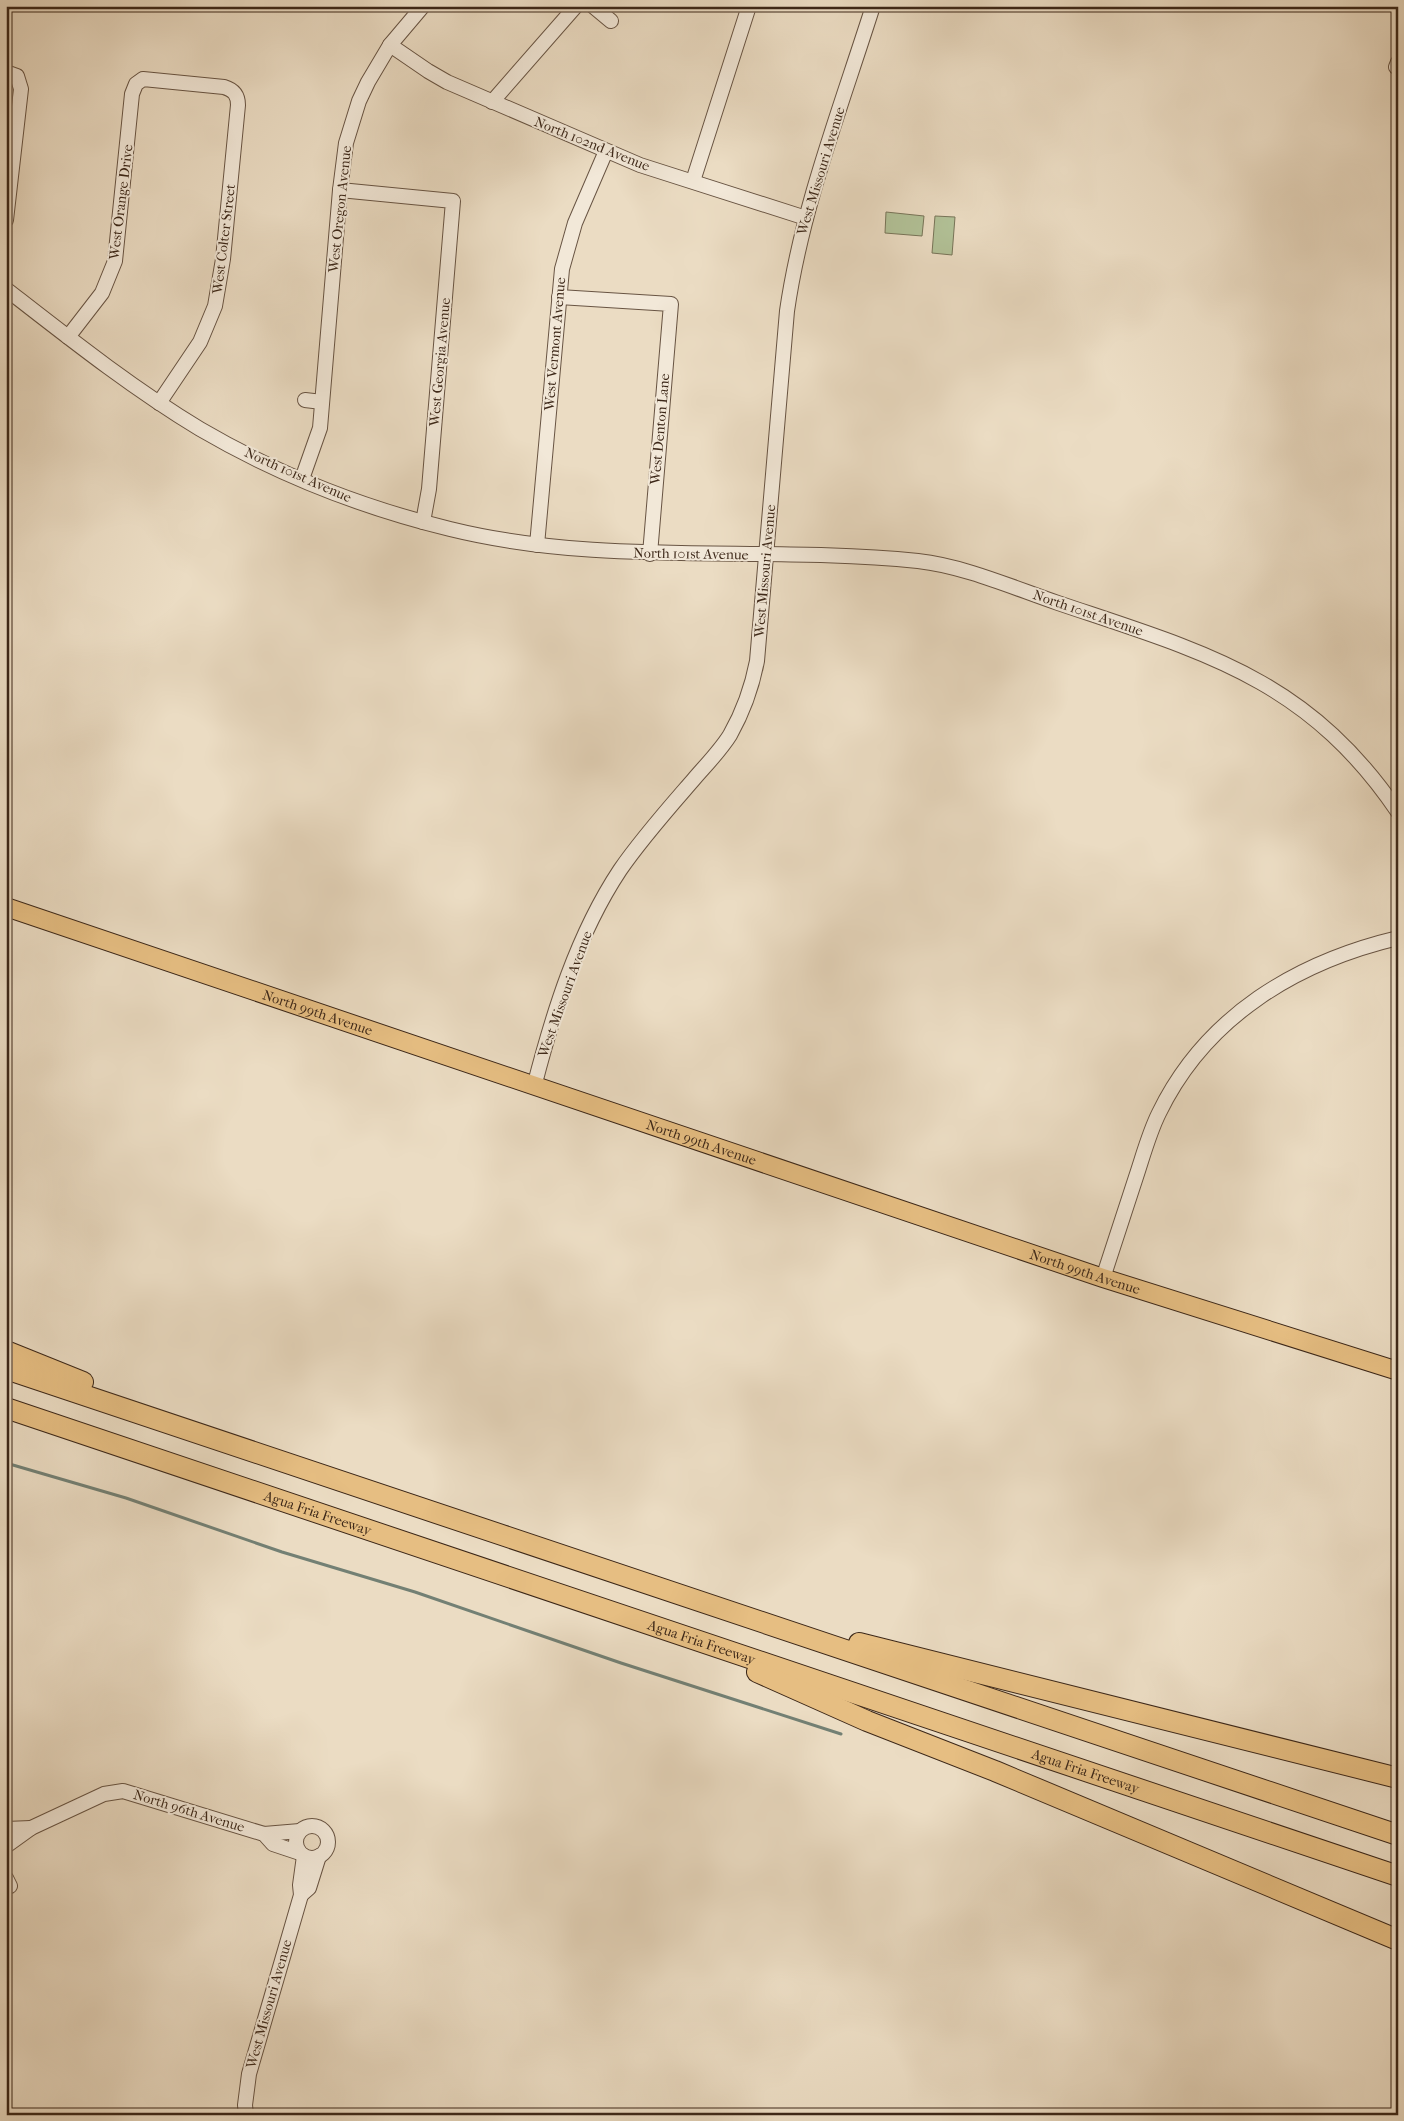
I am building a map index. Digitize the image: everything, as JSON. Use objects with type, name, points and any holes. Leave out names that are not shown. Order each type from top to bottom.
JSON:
[{"type":"highway","points":[[6,1351],[128,1399],[208,1438]]},
{"type":"highway","points":[[6,1369],[1398,1835]]},
{"type":"highway","name":"Agua Fria Freeway","points":[[6,1408],[1398,1876]]},
{"type":"highway","points":[[6,1423],[114,1455],[196,1473]]},
{"type":"highway","points":[[673,1592],[786,1619],[866,1645],[1398,1778]]},
{"type":"highway","points":[[662,1629],[867,1721],[1004,1775],[1398,1940]]},
{"type":"main road","name":"North 99th Avenue","points":[[6,907],[1103,1278],[1398,1371]]},
{"type":"street","name":"West Oregon Avenue","points":[[302,479],[317,438],[322,402],[340,190],[346,143],[359,101],[390,45],[423,6]]},
{"type":"street","points":[[492,102],[576,6]]},
{"type":"street","points":[[593,6],[611,21]]},
{"type":"street","points":[[693,182],[749,6]]},
{"type":"street","name":"West Missouri Avenue","points":[[534,1087],[542,1056],[570,974],[594,917],[619,872],[635,850],[720,749],[738,721],[750,690],[757,661],[788,311],[794,264],[806,218],[873,6]]},
{"type":"street","name":"North 102nd Avenue","points":[[390,45],[428,71],[492,102],[606,151],[640,165],[806,218]]},
{"type":"street","points":[[6,220],[21,89],[11,74]]},
{"type":"street","name":"West Colter Street","points":[[136,84],[143,79],[224,87],[234,91],[238,98],[219,292],[203,336],[160,403]]},
{"type":"street","name":"West Orange Drive","points":[[68,337],[102,293],[115,261],[132,94],[136,84]]},
{"type":"street","name":"West Vermont Avenue","points":[[537,545],[559,298],[568,245],[606,151]]},
{"type":"street","name":"West Georgia Avenue","points":[[340,190],[453,201],[430,489],[423,522]]},
{"type":"street","name":"North 101st Avenue","points":[[6,290],[160,403],[226,443],[302,479],[372,506],[423,522],[476,535],[537,545],[650,554],[854,558],[932,563],[1004,585],[1200,652],[1261,681],[1322,724],[1368,770],[1398,812]]},
{"type":"street","name":"West Denton Lane","points":[[559,298],[671,304],[650,554]]},
{"type":"street","points":[[305,400],[322,402]]},
{"type":"street","points":[[1103,1278],[1159,1113],[1190,1066],[1214,1035],[1245,1007],[1297,974],[1342,954],[1398,938]]},
{"type":"street","name":"North 96th Avenue","points":[[6,1846],[31,1828],[104,1794],[123,1791],[264,1834],[300,1831]]},
{"type":"street","points":[[313,1826],[325,1832],[327,1846],[319,1856],[313,1858],[302,1854],[296,1839],[300,1831],[313,1826]]},
{"type":"street","name":"North 96th Avenue","points":[[6,1829],[31,1828]]},
{"type":"street","name":"North 96th Avenue","points":[[264,1834],[273,1844],[302,1854]]},
{"type":"street","name":"West Missouri Avenue","points":[[246,2115],[245,2105],[249,2074],[301,1895],[302,1854]]},
{"type":"street","name":"West Missouri Avenue","points":[[301,1895],[309,1888],[319,1856]]},
{"type":"street","points":[[6,1878],[10,1886],[6,1884]]},
{"type":"green space","points":[[886,212],[924,216],[922,236],[885,233]]},
{"type":"green space","points":[[935,216],[955,217],[952,255],[932,253]]},
{"type":"waterway","points":[[6,1463],[126,1498],[282,1552],[415,1592],[621,1663],[841,1734]]}]
